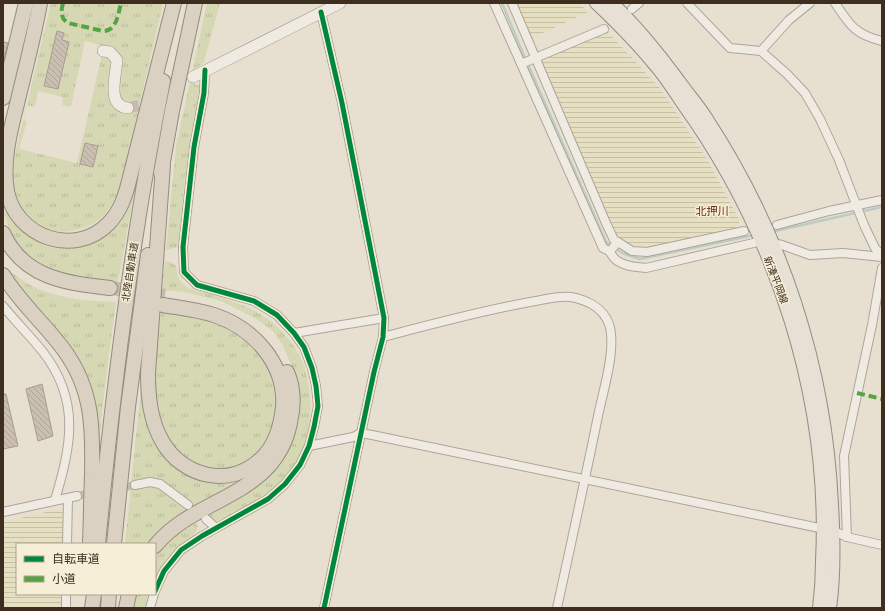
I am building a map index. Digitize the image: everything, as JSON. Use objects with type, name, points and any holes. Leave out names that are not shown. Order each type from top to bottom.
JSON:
[{"type":"highway","points":[[3,98],[26,3]]},
{"type":"highway","points":[[3,164],[40,3]]},
{"type":"highway","points":[[8,146],[5,167],[10,203],[22,223],[42,236],[66,241],[77,240],[98,232],[108,224],[116,214],[126,191],[174,3]]},
{"type":"highway","name":"北陸自動車道","points":[[98,543],[122,328],[154,122],[180,3]]},
{"type":"highway","name":"北陸自動車道","points":[[114,543],[119,483],[137,332],[163,165],[195,3]]},
{"type":"highway","points":[[156,545],[166,535],[190,517],[242,489],[263,472],[276,457],[285,440],[289,428],[293,402],[289,376],[279,353],[256,328],[239,317],[222,309],[203,303],[164,300],[214,315],[250,334],[268,353],[279,376],[282,396],[282,415],[275,439],[262,458],[242,472],[232,475],[222,477],[205,474],[188,468],[169,452],[162,440],[152,416],[148,388],[148,373],[163,165]]},
{"type":"highway","points":[[3,233],[10,246],[21,259],[39,272],[61,280],[109,293],[72,291],[43,283],[20,270],[3,252]]},
{"type":"highway","points":[[3,275],[16,293],[64,350],[79,375],[85,390],[89,406],[92,436],[90,543]]},
{"type":"highway","points":[[88,608],[89,595]]},
{"type":"highway","points":[[92,608],[94,595]]},
{"type":"highway","points":[[108,608],[109,595]]},
{"type":"highway","points":[[126,608],[129,595]]},
{"type":"main road","name":"新湊平岡線","points":[[596,3],[655,64],[698,125],[785,272],[804,328],[824,421],[831,474],[829,530],[830,608]]},
{"type":"main road","name":"新湊平岡線","points":[[612,3],[625,15],[666,64],[707,118],[743,180],[767,242]]},
{"type":"main road","name":"新湊平岡線","points":[[819,608],[829,530]]},
{"type":"street","points":[[193,77],[340,3]]},
{"type":"street","points":[[494,3],[603,248],[610,250],[615,259],[630,267],[646,268],[767,242],[810,255],[843,253],[882,256]]},
{"type":"street","points":[[512,3],[614,240],[632,251],[647,252],[744,231]]},
{"type":"street","points":[[632,9],[639,3]]},
{"type":"street","points":[[686,3],[730,48],[761,51],[788,74],[805,93],[820,119],[839,160],[856,206],[875,248],[882,256]]},
{"type":"street","points":[[761,51],[789,20],[810,3]]},
{"type":"street","points":[[835,3],[849,25],[872,39],[882,41]]},
{"type":"street","points":[[321,12],[342,103],[384,318],[383,336],[324,608]]},
{"type":"street","points":[[521,64],[604,29]]},
{"type":"street","points":[[103,51],[110,52],[117,60],[113,88],[114,98],[118,105],[122,108],[128,108]]},
{"type":"street","points":[[156,589],[164,571],[181,550],[216,528],[268,499],[285,484],[300,465],[309,446],[318,406],[312,368],[304,347],[294,333],[277,315],[254,301],[197,286],[184,272],[183,247],[194,147],[204,93],[205,70]]},
{"type":"street","points":[[777,225],[829,211],[882,200]]},
{"type":"street","points":[[610,250],[618,242]]},
{"type":"street","points":[[847,537],[844,456],[872,325],[882,268]]},
{"type":"street","points":[[383,336],[492,309],[557,297],[570,297],[592,304],[603,313],[609,324],[611,354],[557,608]]},
{"type":"street","points":[[3,306],[44,353],[62,384],[67,402],[70,420],[67,458],[55,500]]},
{"type":"street","points":[[294,333],[384,318]]},
{"type":"street","points":[[309,446],[353,437],[361,433],[829,530],[847,537],[882,544]]},
{"type":"street","points":[[135,485],[150,482],[160,484],[188,505]]},
{"type":"street","points":[[3,512],[72,497],[67,543]]},
{"type":"street","points":[[206,519],[216,528]]},
{"type":"street","points":[[66,595],[66,608]]},
{"type":"street","points":[[150,608],[154,595]]},
{"type":"shaded area","points":[[516,3],[579,3],[588,12],[532,38]]},
{"type":"shaded area","points":[[608,32],[660,88],[707,159],[740,221],[735,228],[646,250],[631,247],[620,239],[612,230],[541,60]]},
{"type":"shaded area","points":[[63,508],[65,522],[64,543],[16,543],[16,595],[63,595],[63,608],[3,608],[3,522]]},
{"type":"green space","points":[[51,3],[163,3],[121,185],[108,210],[97,221],[82,228],[60,232],[41,226],[26,212],[16,194],[13,175],[16,148]],"holes":[[[57,31],[64,33],[62,40],[69,42],[58,89],[44,86]],[[85,41],[104,46],[77,163],[19,149],[27,121],[24,120],[27,105],[35,107],[38,91],[63,97],[62,105],[71,107]],[[85,143],[98,146],[93,167],[81,164]]]},
{"type":"green space","points":[[207,3],[220,3],[204,62],[192,72]]},
{"type":"green space","points":[[190,82],[200,86],[190,139],[178,247],[166,250],[176,146]]},
{"type":"green space","points":[[135,186],[118,283],[64,273],[48,267],[34,259],[22,248],[12,233],[4,213],[9,212],[17,223],[88,243]]},
{"type":"green space","points":[[165,261],[171,262],[176,266],[182,283],[188,288],[238,303],[254,310],[278,327],[294,346],[301,359],[306,374],[310,406],[309,423],[301,454],[294,467],[279,485],[259,500],[237,513],[215,521],[208,516],[250,491],[265,479],[276,467],[296,381],[291,364],[282,344],[272,330],[255,318],[221,301],[184,292],[162,290]]},
{"type":"green space","points":[[6,268],[30,285],[44,291],[64,297],[116,302],[99,443],[94,404],[4,270]]},
{"type":"green space","points":[[161,313],[194,316],[217,322],[228,327],[238,332],[247,340],[265,361],[273,387],[275,405],[274,422],[266,442],[253,457],[247,461],[235,467],[222,470],[214,470],[200,466],[180,453],[167,437],[160,414],[155,383],[156,357]]},
{"type":"green space","points":[[143,366],[146,404],[180,470],[203,481],[237,480],[239,483],[151,543],[125,543]]},
{"type":"green space","points":[[196,523],[198,526],[191,538],[182,543],[168,557],[156,577],[156,557],[159,552],[174,537]]},
{"type":"green space","points":[[136,595],[148,595],[145,608],[132,608]]},
{"type":"building","points":[[57,31],[64,33],[62,40],[69,42],[58,89],[44,86]]},
{"type":"building","points":[[3,42],[8,43],[4,59],[3,59]]},
{"type":"building","points":[[85,143],[98,146],[93,167],[80,164]]},
{"type":"building","points":[[42,384],[53,436],[38,441],[26,389]]},
{"type":"building","points":[[3,394],[6,394],[18,446],[3,449]]},
{"type":"waterway","points":[[502,3],[606,242],[622,253],[640,259],[754,235]]},
{"type":"waterway","points":[[771,232],[882,207]]},
{"type":"tunnel","points":[[128,108],[140,105],[154,98]]},
{"type":"tunnel","points":[[110,288],[165,296]]},
{"type":"tunnel","points":[[77,496],[135,485]]},
{"type":"marked path","points":[[63,3],[62,14],[65,21],[103,31],[108,30],[114,25],[118,17],[121,3]]},
{"type":"marked path","points":[[857,393],[882,399]]},
{"type":"cycle path","points":[[321,12],[342,103],[384,318],[383,337],[374,372],[324,608]]},
{"type":"cycle path","points":[[156,589],[164,571],[181,550],[202,536],[268,499],[285,484],[300,465],[309,446],[318,406],[312,368],[304,347],[294,333],[277,315],[254,301],[197,285],[184,272],[183,247],[194,147],[204,93],[205,70]]},
{"type":"district","name":"北押川","points":[[712,211]]}]
